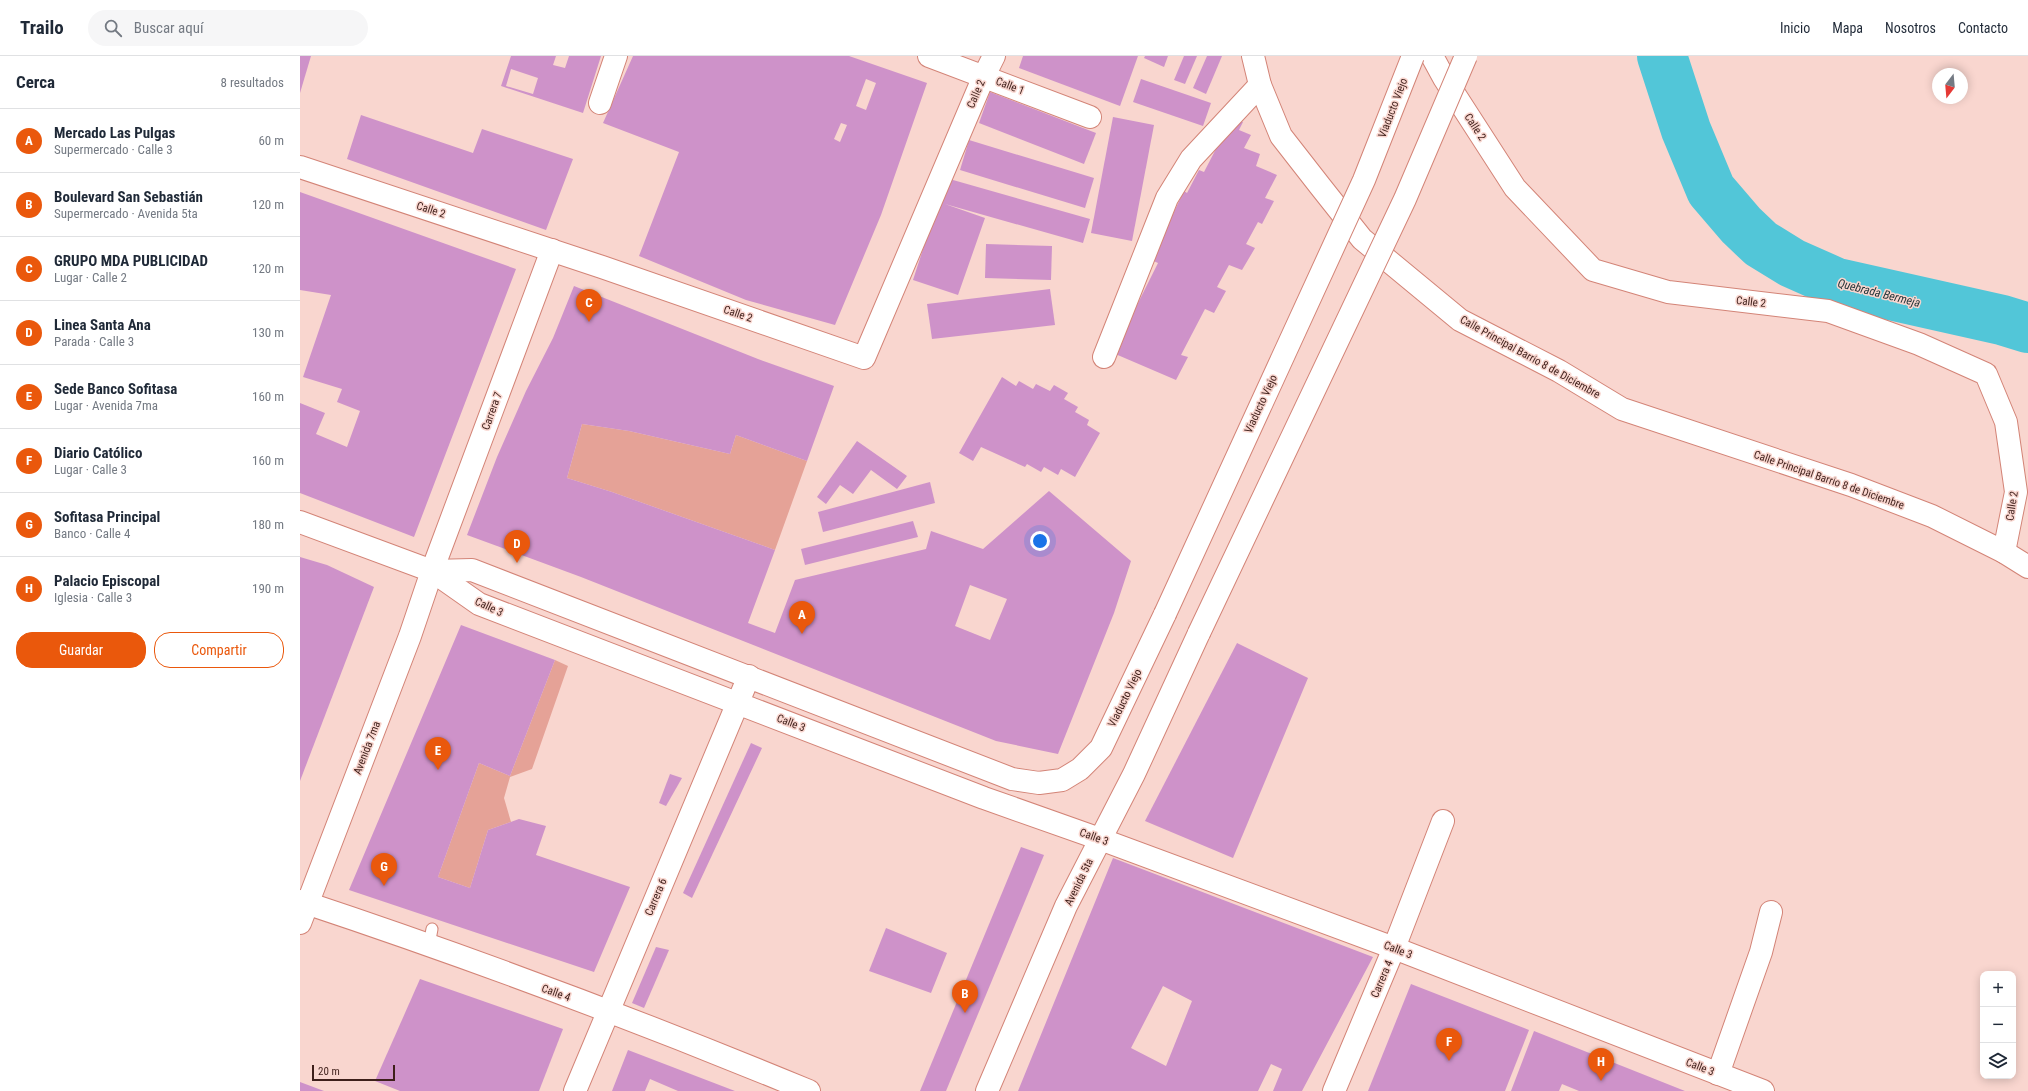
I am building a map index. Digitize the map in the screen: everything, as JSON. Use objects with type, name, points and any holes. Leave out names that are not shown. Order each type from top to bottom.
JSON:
[{"type":"street","points":[[600,103],[616,56]]},
{"type":"street","name":"Calle 1","points":[[929,56],[1090,116]]},
{"type":"street","name":"Calle 2","points":[[300,167],[552,250],[864,358],[984,76],[994,56]]},
{"type":"street","name":"Calle Principal Barrio 8 de Diciembre","points":[[1253,56],[1260,85],[1281,136],[1362,239],[1460,320],[1559,371],[1622,409],[1851,485],[1932,516],[2004,552],[2028,567]]},
{"type":"street","name":"Viaducto Viejo","points":[[1101,748],[1165,614],[1364,180],[1413,56]]},
{"type":"street","name":"Calle 2","points":[[1432,56],[1444,78],[1515,188],[1593,270],[1668,292],[1828,311],[1919,344],[1986,374],[2006,422],[2016,492],[2004,552]]},
{"type":"street","name":"Avenida 5ta","points":[[986,1091],[1066,906],[1134,774],[1199,633],[1405,199],[1466,56]]},
{"type":"street","points":[[1104,357],[1168,198],[1191,159],[1260,85]]},
{"type":"street","name":"Carrera 7","points":[[432,571],[552,250]]},
{"type":"street","name":"Calle 3","points":[[300,522],[432,571],[479,604],[984,798],[1100,839],[1394,948],[1763,1091]]},
{"type":"street","name":"Calle 3","points":[[432,571],[472,570],[1012,779],[1039,783],[1062,780],[1080,770],[1101,748]]},
{"type":"street","name":"Avenida 7ma","points":[[303,910],[410,636],[432,571]]},
{"type":"street","name":"Carrera 6","points":[[575,1091],[749,676]]},
{"type":"street","name":"Carrera 4","points":[[1334,1091],[1394,948],[1444,821]]},
{"type":"street","name":"Calle 4","points":[[303,910],[431,937],[607,1012],[674,1035],[809,1091]]},
{"type":"street","points":[[1718,1074],[1761,952],[1771,912]]},
{"type":"shaded area","points":[[582,424],[629,431],[730,454],[736,435],[807,461],[775,550],[612,492],[567,478]]},
{"type":"shaded area","points":[[555,660],[568,666],[532,769],[510,777],[504,798],[511,822],[488,830],[470,888],[438,877],[479,763],[510,776]]},
{"type":"building","points":[[300,56],[311,56],[300,93]]},
{"type":"building","points":[[511,56],[556,56],[553,65],[565,68],[569,56],[601,56],[583,113],[501,86]],"holes":[[[511,69],[538,78],[533,94],[506,86]]]},
{"type":"building","points":[[633,56],[849,56],[927,83],[881,215],[835,325],[746,300],[639,256],[679,152],[603,123]],"holes":[[[866,79],[876,83],[866,110],[856,106]],[[841,123],[847,125],[840,142],[834,139]]]},
{"type":"building","points":[[1023,56],[1138,56],[1120,106],[1019,68]]},
{"type":"building","points":[[1145,56],[1168,56],[1164,67],[1144,58]]},
{"type":"building","points":[[1184,56],[1197,56],[1185,84],[1174,80]]},
{"type":"building","points":[[1207,56],[1222,56],[1206,94],[1193,88]]},
{"type":"building","points":[[1141,79],[1211,103],[1203,126],[1133,102]]},
{"type":"building","points":[[990,92],[1096,133],[1084,164],[979,123]]},
{"type":"building","points":[[361,115],[473,153],[482,129],[573,159],[546,230],[347,159]]},
{"type":"building","points":[[1113,117],[1154,125],[1132,241],[1091,233]]},
{"type":"building","points":[[1232,118],[1243,122],[1239,130],[1251,135],[1244,148],[1260,154],[1256,166],[1277,175],[1265,198],[1274,201],[1262,224],[1258,222],[1246,244],[1255,248],[1242,270],[1229,265],[1217,287],[1226,291],[1214,313],[1205,309],[1181,355],[1188,357],[1176,380],[1113,353],[1158,263],[1149,259],[1169,212],[1173,214],[1184,191],[1187,193],[1199,170],[1204,172]]},
{"type":"building","points":[[969,140],[1094,178],[1085,208],[960,170]]},
{"type":"building","points":[[946,178],[1090,219],[1083,243],[945,204],[985,218],[958,295],[913,280]]},
{"type":"building","points":[[300,192],[516,269],[414,537],[300,493],[300,403],[325,413],[316,434],[347,447],[360,411],[337,402],[342,389],[303,377],[331,295],[300,290]]},
{"type":"building","points":[[986,244],[1052,246],[1051,280],[985,278]]},
{"type":"building","points":[[574,286],[758,359],[834,386],[807,461],[736,435],[730,454],[629,431],[582,424],[567,478],[612,492],[775,550],[748,623],[775,633],[795,580],[926,549],[931,531],[983,549],[1049,491],[1131,561],[1114,613],[1058,754],[996,741],[581,577],[467,535],[497,457],[526,391],[553,338]],"holes":[[[970,585],[1007,599],[990,640],[955,626]]]},
{"type":"building","points":[[1050,289],[1055,325],[932,339],[927,304]]},
{"type":"building","points":[[1002,377],[1016,386],[1019,381],[1033,389],[1036,384],[1050,391],[1054,385],[1068,393],[1064,399],[1078,407],[1075,412],[1089,420],[1087,425],[1100,433],[1075,477],[1061,469],[1058,475],[1044,467],[1041,472],[1027,464],[1025,467],[981,447],[973,461],[959,453]]},
{"type":"building","points":[[857,441],[907,476],[897,489],[871,470],[853,494],[840,485],[826,504],[817,497]]},
{"type":"building","points":[[930,482],[935,503],[823,532],[818,512]]},
{"type":"building","points":[[913,521],[918,537],[805,565],[801,549]]},
{"type":"building","points":[[300,557],[327,565],[374,587],[300,781]]},
{"type":"building","points":[[461,625],[555,660],[510,776],[479,763],[438,877],[470,888],[488,830],[519,819],[546,826],[536,855],[630,887],[594,972],[349,890]]},
{"type":"building","points":[[1237,643],[1308,678],[1233,858],[1145,821]]},
{"type":"building","points":[[751,743],[762,748],[692,898],[683,893]]},
{"type":"building","points":[[670,774],[682,778],[666,806],[659,803]]},
{"type":"building","points":[[1021,847],[1044,855],[946,1091],[920,1091]]},
{"type":"building","points":[[1113,858],[1373,957],[1302,1091],[1273,1091],[1282,1069],[1271,1064],[1258,1091],[1018,1091]],"holes":[[[1163,986],[1192,1001],[1166,1066],[1131,1048]]]},
{"type":"building","points":[[886,928],[947,953],[931,993],[869,971]]},
{"type":"building","points":[[656,947],[669,950],[644,1008],[632,1003]]},
{"type":"building","points":[[420,979],[563,1029],[539,1091],[400,1091],[375,1081]]},
{"type":"building","points":[[1411,984],[1529,1030],[1505,1091],[1368,1091]]},
{"type":"building","points":[[1534,1031],[1685,1091],[1579,1091],[1562,1084],[1559,1091],[1511,1091]]},
{"type":"building","points":[[628,1050],[735,1091],[678,1091],[650,1079],[645,1091],[612,1091]]},
{"type":"building","points":[[300,1082],[324,1091],[300,1091]]},
{"type":"waterway","name":"Quebrada Bermeja","points":[[1662,56],[1686,130],[1711,190],[1741,225],[1761,244],[1792,263],[1837,283],[2002,320],[2028,328]]},
{"type":"place","name":"GRUPO MDA PUBLICIDAD","points":[[589,322]]},
{"type":"place","name":"Linea Santa Ana","points":[[517,563]]},
{"type":"place","name":"Mercado Las Pulgas","points":[[802,634]]},
{"type":"place","name":"Sede Banco Sofitasa","points":[[438,770]]},
{"type":"place","name":"Sofitasa Principal","points":[[384,886]]},
{"type":"place","name":"Boulevard San Sebastián","points":[[965,1013]]},
{"type":"place","name":"Diario Católico","points":[[1449,1061]]},
{"type":"place","name":"Palacio Episcopal","points":[[1601,1081]]}]
